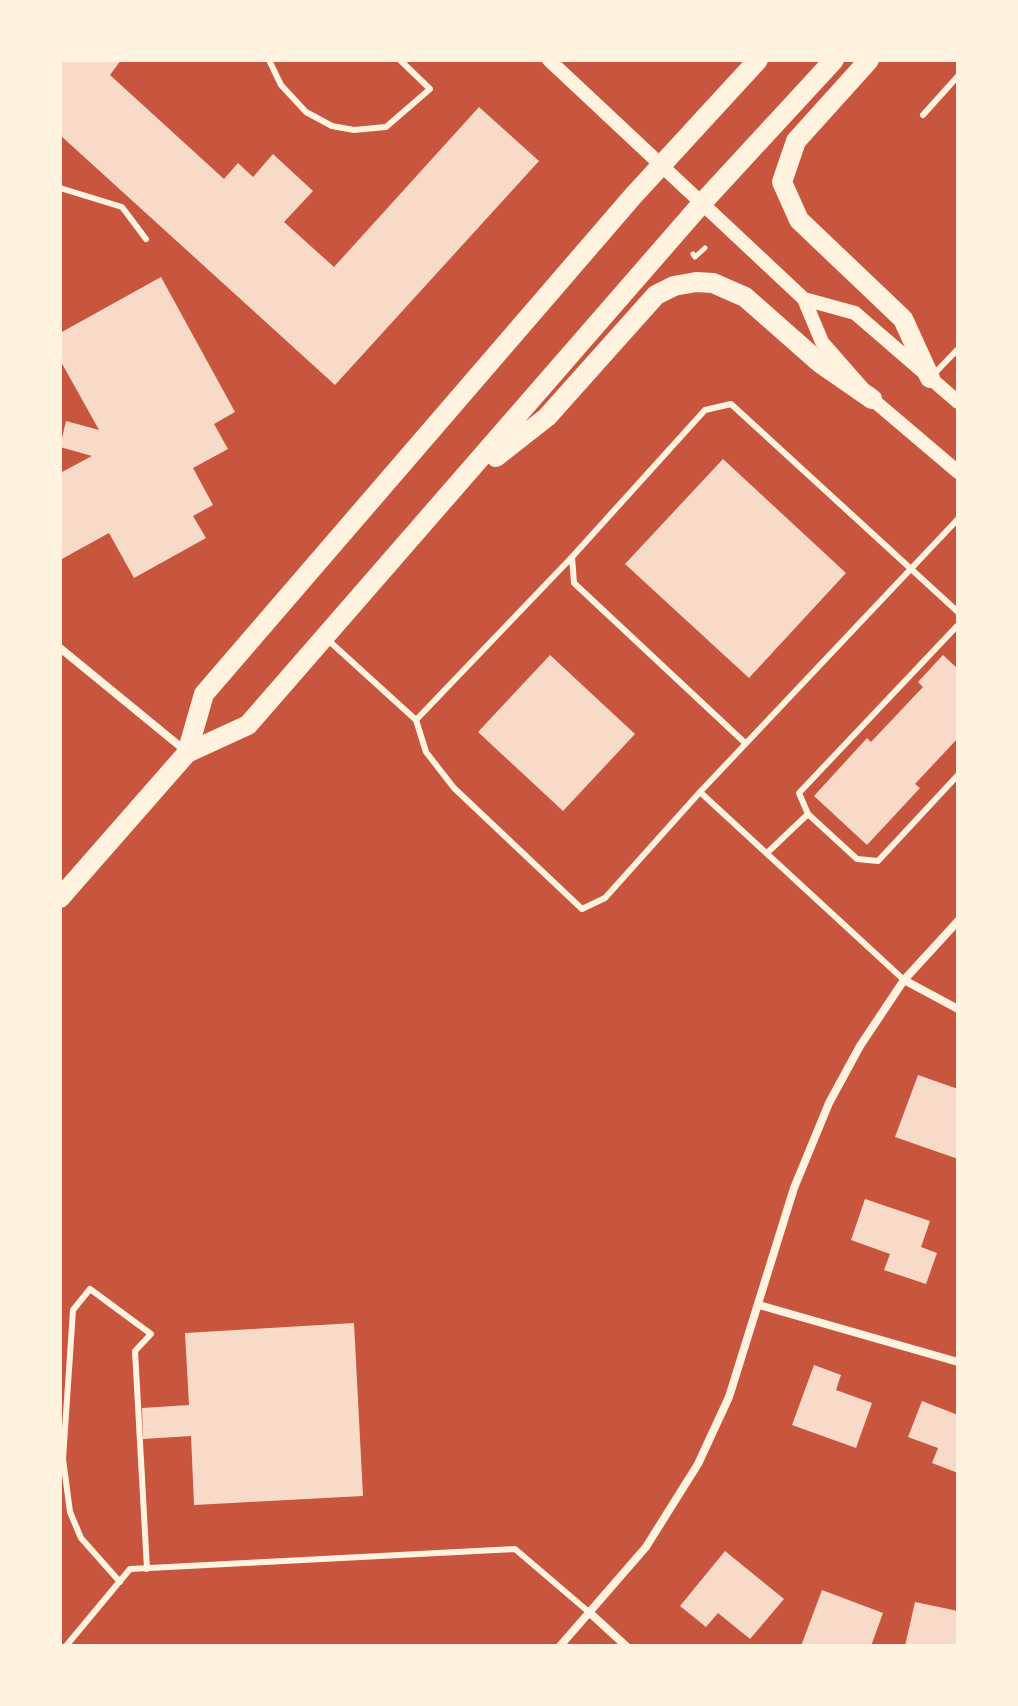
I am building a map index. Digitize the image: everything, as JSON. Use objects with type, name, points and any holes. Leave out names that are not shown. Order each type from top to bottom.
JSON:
[{"type":"main road","points":[[187,753],[204,694],[662,165],[758,60]]},
{"type":"main road","points":[[60,898],[187,753],[248,725],[703,202],[834,60]]},
{"type":"main road","points":[[869,60],[796,141],[782,182],[799,220],[903,319],[930,378]]},
{"type":"main road","points":[[461,483],[547,417],[656,295],[674,286],[713,283],[735,291],[820,363],[872,399]]},
{"type":"street","points":[[549,60],[804,299],[822,342],[872,399],[958,472]]},
{"type":"street","points":[[804,299],[855,313],[958,402]]},
{"type":"street","points":[[60,648],[187,753]]},
{"type":"street","points":[[560,1646],[646,1547],[698,1464],[729,1397],[794,1188],[813,1137],[860,1046],[904,980],[958,921]]},
{"type":"street","points":[[904,980],[958,1009]]},
{"type":"street","points":[[759,1305],[958,1362]]},
{"type":"street","points":[[590,1613],[626,1646]]},
{"type":"lane","points":[[269,60],[281,85],[306,112],[332,126],[354,130],[386,127],[430,89],[400,60]]},
{"type":"lane","points":[[923,115],[958,76]]},
{"type":"lane","points":[[60,188],[122,207],[146,239]]},
{"type":"lane","points":[[930,378],[958,349]]},
{"type":"lane","points":[[416,720],[572,557],[705,410],[731,404],[958,612]]},
{"type":"lane","points":[[325,637],[416,720],[426,752],[454,788],[582,909],[605,898],[744,742],[958,519]]},
{"type":"lane","points":[[572,557],[574,583],[744,742]]},
{"type":"lane","points":[[958,625],[799,793],[808,814],[857,859],[878,861],[958,775]]},
{"type":"lane","points":[[700,792],[904,980]]},
{"type":"lane","points":[[767,853],[808,814]]},
{"type":"lane","points":[[120,1582],[81,1538],[70,1512],[63,1459],[73,1310],[90,1289],[151,1334],[135,1351],[147,1569]]},
{"type":"lane","points":[[66,1646],[130,1569],[515,1549],[590,1613]]},
{"type":"path","points":[[690,250],[695,257],[705,248]]},
{"type":"building","points":[[60,60],[121,60],[110,75],[224,179],[238,163],[253,177],[273,154],[313,191],[284,222],[334,267],[479,107],[539,161],[335,385],[60,135]]},
{"type":"building","points":[[161,277],[235,412],[214,424],[228,449],[193,468],[213,505],[193,516],[206,538],[134,578],[109,533],[60,560],[60,473],[92,456],[60,447],[66,421],[99,430],[60,360],[60,333]]},
{"type":"building","points":[[723,459],[846,573],[749,678],[625,564]]},
{"type":"building","points":[[550,655],[635,734],[563,811],[478,732]]},
{"type":"building","points":[[943,655],[958,669],[958,738],[915,784],[920,788],[867,845],[814,796],[867,738],[871,742],[923,687],[918,682]]},
{"type":"building","points":[[918,1075],[958,1089],[958,1159],[895,1137]]},
{"type":"building","points":[[865,1199],[930,1221],[921,1247],[937,1253],[926,1284],[884,1270],[890,1254],[851,1240]]},
{"type":"building","points":[[354,1323],[363,1496],[194,1505],[191,1436],[143,1439],[142,1408],[189,1405],[185,1333]]},
{"type":"building","points":[[814,1365],[841,1375],[836,1390],[872,1403],[856,1448],[792,1425]]},
{"type":"building","points":[[922,1401],[958,1415],[958,1473],[932,1463],[938,1448],[908,1437]]},
{"type":"building","points":[[725,1551],[784,1599],[750,1639],[718,1613],[706,1627],[680,1606]]},
{"type":"building","points":[[822,1590],[883,1613],[871,1646],[801,1646]]},
{"type":"building","points":[[915,1602],[958,1611],[958,1646],[905,1646]]}]
